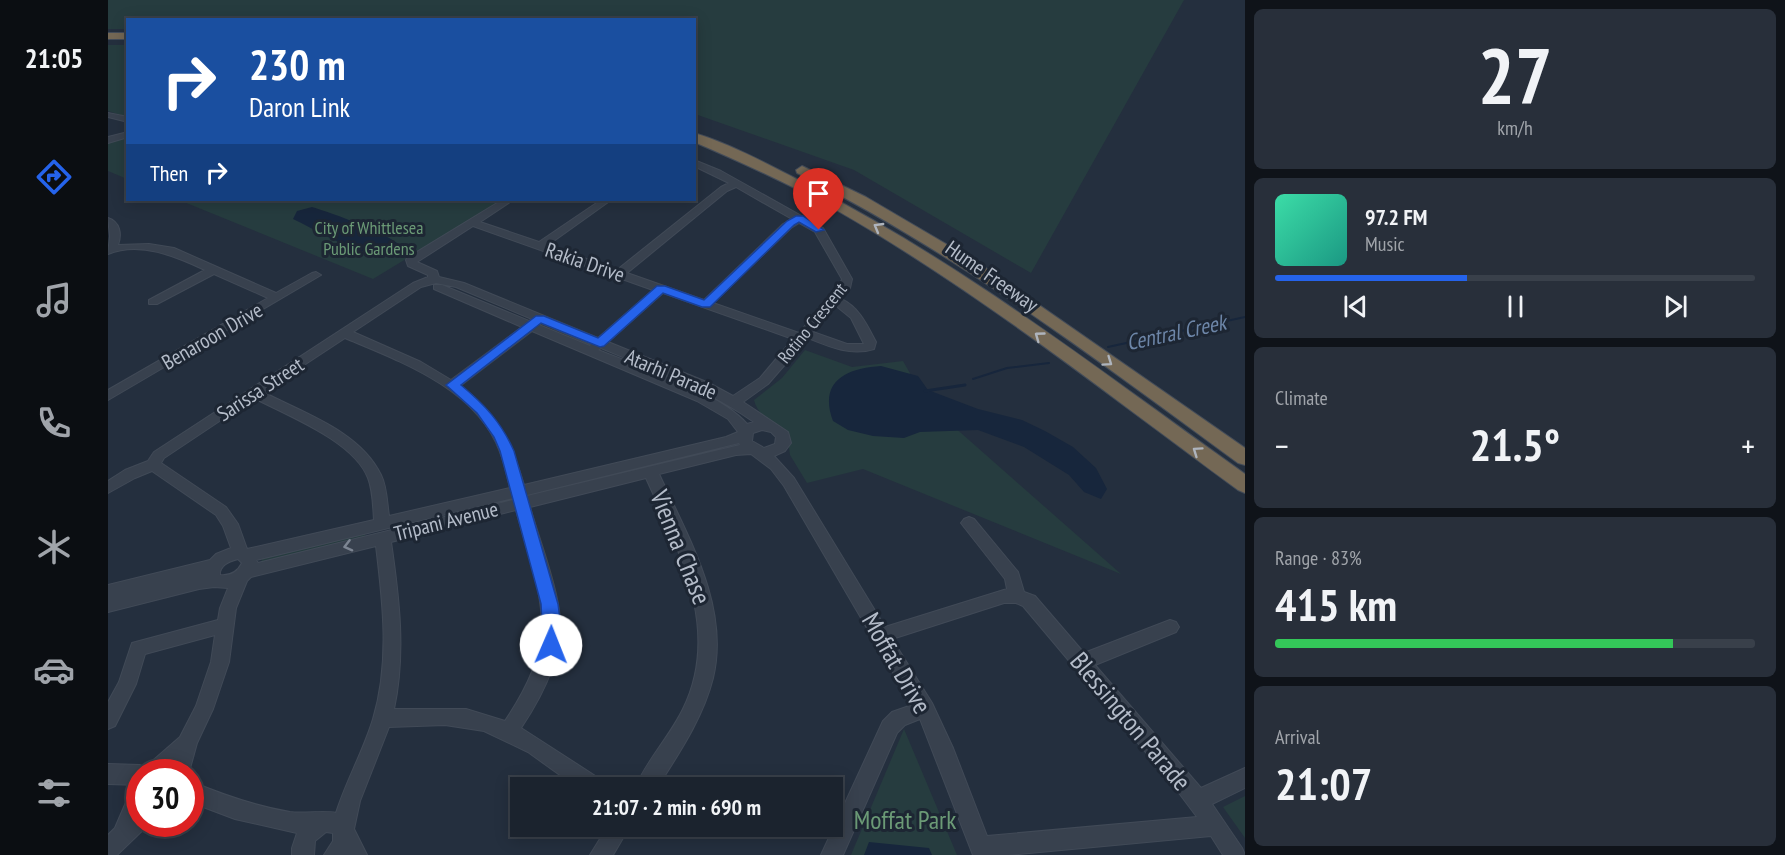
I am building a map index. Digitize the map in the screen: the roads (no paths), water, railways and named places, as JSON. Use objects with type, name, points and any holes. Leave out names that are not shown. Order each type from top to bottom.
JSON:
[{"type":"highway","points":[[108,36],[126,36]]},
{"type":"highway","points":[[108,41],[126,41]]},
{"type":"highway","name":"Hume Freeway","points":[[696,126],[814,176],[921,235],[1028,304],[1245,458]]},
{"type":"highway","name":"Hume Freeway","points":[[696,138],[806,187],[909,245],[1245,485]]},
{"type":"street","points":[[108,114],[126,119]]},
{"type":"street","points":[[108,140],[126,135]]},
{"type":"street","name":"Rotino Crescent","points":[[696,164],[736,183],[821,232],[847,277],[846,285],[764,381],[734,402]]},
{"type":"street","points":[[619,274],[724,189],[736,183]]},
{"type":"street","points":[[471,222],[506,201]]},
{"type":"street","points":[[540,246],[606,201]]},
{"type":"street","points":[[706,304],[787,226],[800,218]]},
{"type":"street","points":[[108,221],[116,231],[116,238],[109,250]]},
{"type":"street","name":"Rakia Drive","points":[[471,222],[661,289],[804,335],[849,347],[861,349],[870,346],[854,312],[845,304],[833,300]]},
{"type":"street","name":"Atarhi Parade","points":[[471,222],[411,262],[412,264],[429,278],[595,347],[714,404],[733,416],[746,433]]},
{"type":"street","points":[[109,250],[165,248],[277,298]]},
{"type":"street","points":[[153,302],[215,269]]},
{"type":"street","name":"Benaroon Drive","points":[[109,394],[316,275]]},
{"type":"street","name":"Sarissa Street","points":[[108,488],[130,474],[153,465],[159,455],[345,333],[393,298],[413,289],[429,278]]},
{"type":"street","points":[[595,347],[661,289]]},
{"type":"street","points":[[453,385],[536,322]]},
{"type":"street","points":[[345,333],[453,385],[482,410],[500,436],[521,498],[549,604],[552,631],[548,661],[542,676],[509,731]]},
{"type":"street","name":"Atarhi Parade","points":[[595,347],[704,386],[734,402],[769,426]]},
{"type":"street","points":[[254,393],[339,438],[361,455],[374,475],[382,531],[393,656],[383,717],[352,794],[342,845],[335,855]]},
{"type":"street","points":[[756,426],[769,426],[783,435],[784,439],[781,447],[772,452],[756,451],[745,442],[746,433],[756,426]]},
{"type":"street","name":"Tripani Avenue","points":[[521,498],[730,441],[746,433]]},
{"type":"street","name":"Moffat Drive","points":[[781,447],[789,482]]},
{"type":"street","name":"Tripani Avenue","points":[[108,592],[231,568],[521,498],[651,471],[736,450],[756,451]]},
{"type":"street","name":"Moffat Drive","points":[[756,451],[776,465],[789,482],[925,709],[943,748],[983,851]]},
{"type":"street","points":[[153,465],[221,511],[230,524],[232,533],[227,616],[220,662],[183,759]]},
{"type":"street","name":"Vienna Chase","points":[[651,471],[698,579],[708,616],[710,638],[708,661],[696,702],[688,720],[652,777]]},
{"type":"street","points":[[882,635],[1004,596],[1017,596],[1011,577],[969,523]]},
{"type":"street","name":"Tripani Avenue","points":[[108,605],[199,582],[231,568]]},
{"type":"street","name":"Blessington Parade","points":[[1017,596],[1034,605],[1198,800],[1235,855]]},
{"type":"street","points":[[108,720],[127,684],[138,648],[227,616]]},
{"type":"street","points":[[1082,663],[1170,627]]},
{"type":"street","points":[[832,855],[890,727],[898,718],[925,709]]},
{"type":"street","points":[[383,717],[466,718],[509,731],[579,777]]},
{"type":"street","points":[[168,759],[188,741]]},
{"type":"street","points":[[1198,800],[1245,778]]},
{"type":"street","points":[[303,853],[308,833],[352,794]]},
{"type":"street","points":[[204,799],[284,823],[335,822],[343,831],[356,855]]},
{"type":"street","points":[[113,843],[126,813]]},
{"type":"street","points":[[284,823],[297,836],[303,853]]},
{"type":"street","points":[[983,851],[1216,825]]},
{"type":"street","points":[[601,855],[613,837]]},
{"type":"water","points":[[312,207],[374,230],[403,248],[394,254],[381,255],[366,252],[349,247],[293,219],[297,211]]},
{"type":"water","points":[[881,366],[918,376],[928,390],[978,409],[1022,420],[1045,431],[1073,447],[1096,468],[1107,489],[1101,499],[1084,492],[1069,475],[1024,447],[978,430],[920,432],[904,438],[873,436],[848,430],[833,421],[829,396],[839,379],[857,370]]},
{"type":"water","points":[[869,842],[929,848],[932,855],[864,855]]},
{"type":"waterway","name":"Central Creek","points":[[1108,347],[1245,317]]},
{"type":"waterway","name":"Central Creek","points":[[973,379],[1007,368],[1049,363]]},
{"type":"waterway","name":"Central Creek","points":[[925,391],[965,385]]},
{"type":"park label","name":"City of Whittlesea Public Gardens","points":[[369,237]]},
{"type":"park label","name":"Moffat Park","points":[[905,819]]}]
